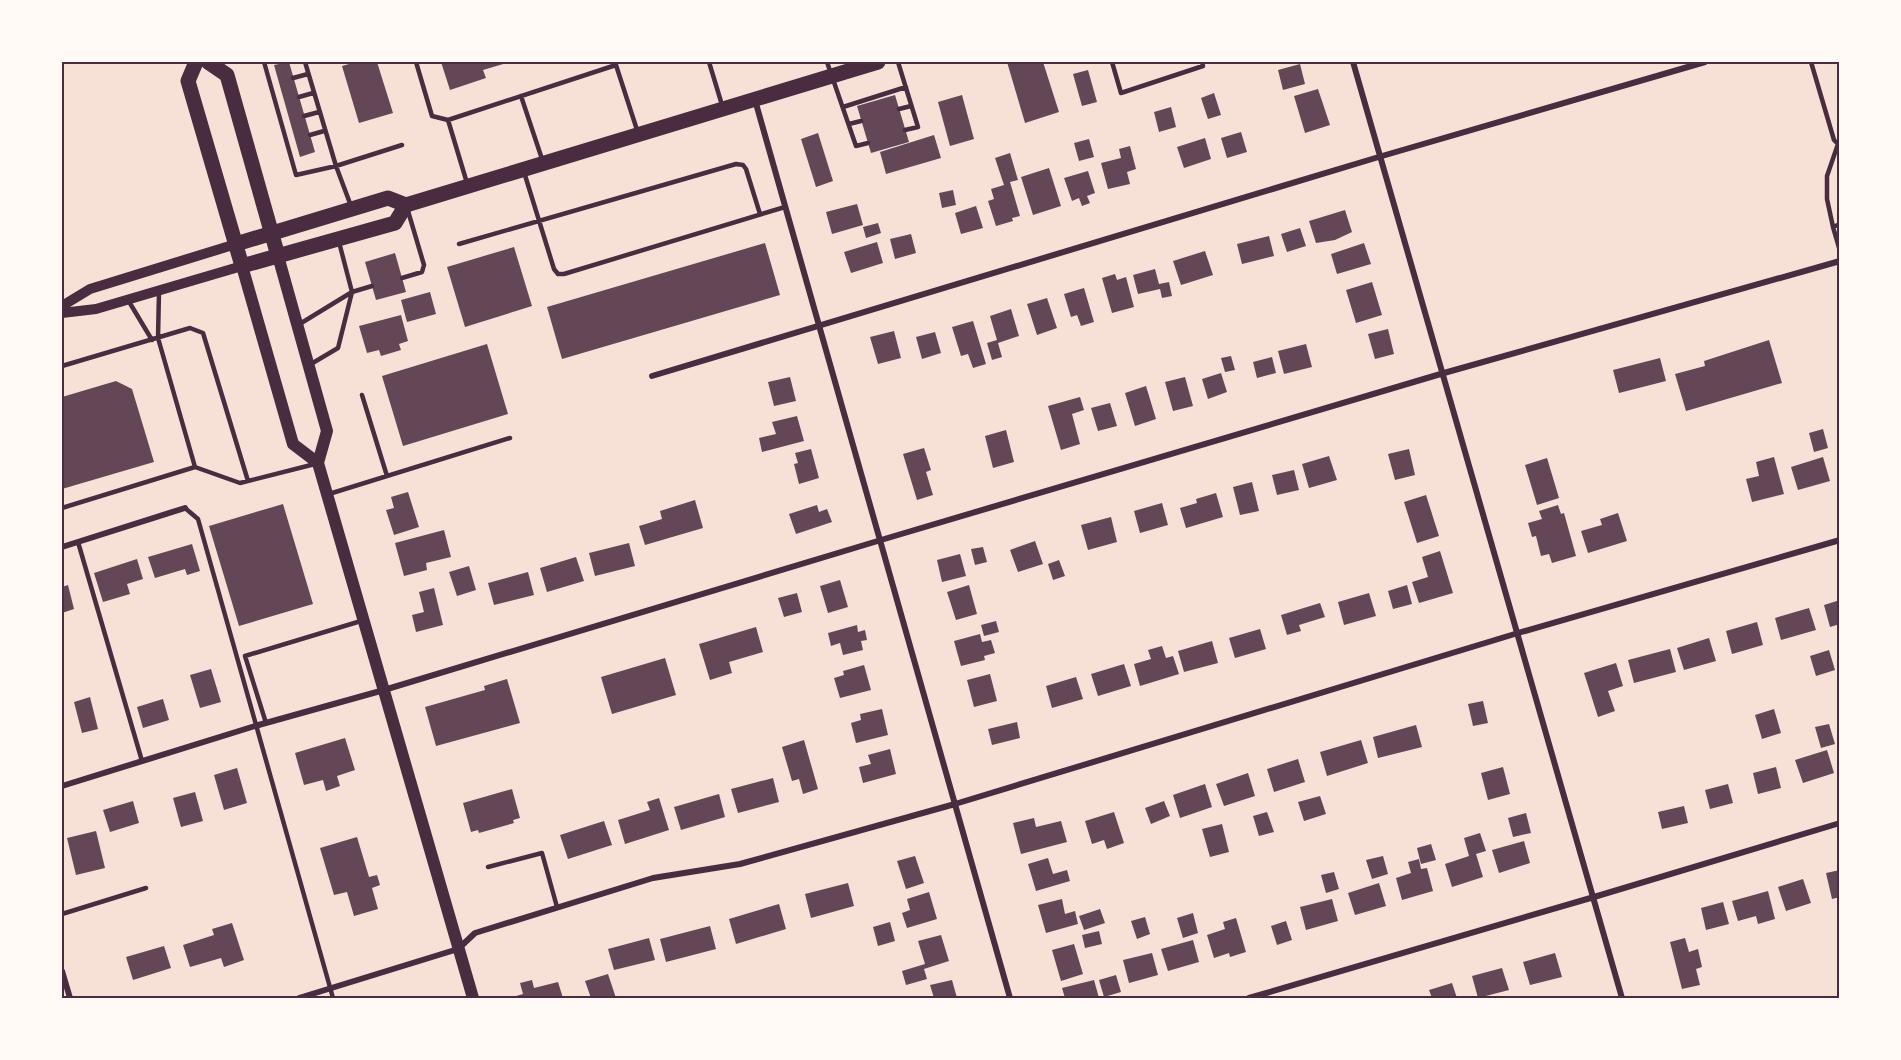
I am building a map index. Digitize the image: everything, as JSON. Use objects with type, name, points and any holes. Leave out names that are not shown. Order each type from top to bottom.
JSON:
[{"type":"main road","points":[[196,62],[188,81],[292,444],[318,463]]},
{"type":"main road","points":[[208,62],[227,75],[298,325],[327,431],[318,463],[472,999]]},
{"type":"main road","points":[[236,244],[388,198],[406,205],[755,99],[830,68],[878,62]]},
{"type":"main road","points":[[242,266],[395,223],[406,205]]},
{"type":"street","points":[[1353,62],[1382,156],[1622,999]]},
{"type":"street","points":[[652,376],[1382,156],[1705,62]]},
{"type":"street","points":[[755,99],[1010,999]]},
{"type":"street","points":[[62,306],[90,289],[236,244]]},
{"type":"street","points":[[62,786],[255,726],[384,690],[1444,373],[1839,261]]},
{"type":"street","points":[[62,313],[96,309],[242,266]]},
{"type":"street","points":[[62,547],[185,508]]},
{"type":"street","points":[[299,999],[458,949],[475,933],[653,878],[740,864],[955,804],[1518,633],[1839,540]]},
{"type":"street","points":[[1249,999],[1839,823]]},
{"type":"street","points":[[62,970],[69,999]]},
{"type":"lane","points":[[264,62],[297,175],[336,166],[402,145]]},
{"type":"lane","points":[[305,62],[324,130],[352,209]]},
{"type":"lane","points":[[416,62],[432,116],[448,120],[616,63],[638,135]]},
{"type":"lane","points":[[709,62],[723,109]]},
{"type":"lane","points":[[898,62],[918,127],[905,130]]},
{"type":"lane","points":[[1112,62],[1121,93],[1203,66],[1202,62]]},
{"type":"lane","points":[[1811,62],[1834,140],[1839,145],[1827,177],[1827,199],[1839,251]]},
{"type":"lane","points":[[830,68],[856,146],[868,143]]},
{"type":"lane","points":[[293,78],[308,74]]},
{"type":"lane","points":[[271,84],[278,82]]},
{"type":"lane","points":[[843,107],[906,87]]},
{"type":"lane","points":[[299,97],[313,93]]},
{"type":"lane","points":[[521,96],[543,164]]},
{"type":"lane","points":[[276,103],[284,101]]},
{"type":"lane","points":[[899,109],[911,106]]},
{"type":"lane","points":[[304,116],[319,112]]},
{"type":"lane","points":[[448,120],[468,187]]},
{"type":"lane","points":[[281,124],[289,121]]},
{"type":"lane","points":[[849,124],[861,121]]},
{"type":"lane","points":[[310,135],[324,130]]},
{"type":"lane","points":[[286,142],[294,139]]},
{"type":"lane","points":[[459,244],[736,164],[743,165],[746,169],[760,214]]},
{"type":"lane","points":[[523,170],[554,269],[558,274],[785,207]]},
{"type":"lane","points":[[402,278],[422,272],[424,265],[406,205]]},
{"type":"lane","points":[[1833,227],[1839,224]]},
{"type":"lane","points":[[309,365],[338,348],[352,292],[339,239]]},
{"type":"lane","points":[[298,325],[352,292],[372,286]]},
{"type":"lane","points":[[159,290],[158,338],[195,467]]},
{"type":"lane","points":[[128,300],[152,340]]},
{"type":"lane","points":[[62,366],[190,328],[203,333],[248,481]]},
{"type":"lane","points":[[362,395],[387,476]]},
{"type":"lane","points":[[327,494],[510,438]]},
{"type":"lane","points":[[62,508],[195,467],[240,483],[318,463]]},
{"type":"lane","points":[[185,508],[198,519],[333,999]]},
{"type":"lane","points":[[78,542],[142,761]]},
{"type":"lane","points":[[266,723],[245,656],[364,620]]},
{"type":"lane","points":[[488,867],[542,853],[557,907]]},
{"type":"lane","points":[[62,914],[146,888]]},
{"type":"building","points":[[289,62],[315,152],[300,157],[274,65]]},
{"type":"building","points":[[356,62],[377,62],[393,113],[359,123],[342,66]]},
{"type":"building","points":[[441,62],[510,62],[483,70],[486,78],[450,90]]},
{"type":"building","points":[[1007,62],[1043,62],[1059,112],[1025,123]]},
{"type":"building","points":[[1300,64],[1305,84],[1283,90],[1278,70]]},
{"type":"building","points":[[1088,70],[1097,102],[1082,106],[1073,74]]},
{"type":"building","points":[[1318,89],[1330,125],[1305,133],[1294,96]]},
{"type":"building","points":[[1214,93],[1221,115],[1208,119],[1201,98]]},
{"type":"building","points":[[895,95],[909,142],[871,153],[857,106]]},
{"type":"building","points":[[962,95],[974,139],[950,146],[938,102]]},
{"type":"building","points":[[1171,107],[1176,127],[1159,132],[1154,112]]},
{"type":"building","points":[[1241,132],[1247,152],[1227,158],[1221,138]]},
{"type":"building","points":[[818,133],[833,181],[816,187],[801,139]]},
{"type":"building","points":[[934,135],[941,158],[886,174],[880,152]]},
{"type":"building","points":[[1205,138],[1211,159],[1184,168],[1177,147]]},
{"type":"building","points":[[1089,139],[1094,157],[1079,161],[1074,143]]},
{"type":"building","points":[[1130,146],[1136,169],[1127,172],[1130,184],[1108,189],[1101,163],[1121,158],[1119,149]]},
{"type":"building","points":[[1010,153],[1018,180],[1010,182],[1020,216],[1012,218],[1013,221],[996,226],[988,201],[994,199],[991,189],[1004,185],[995,158]]},
{"type":"building","points":[[1049,168],[1061,206],[1033,215],[1021,177]]},
{"type":"building","points":[[1088,171],[1095,193],[1087,196],[1090,203],[1082,206],[1079,198],[1072,201],[1064,178]]},
{"type":"building","points":[[953,190],[956,205],[942,208],[939,193]]},
{"type":"building","points":[[857,204],[863,225],[832,234],[826,212]]},
{"type":"building","points":[[976,206],[983,228],[961,234],[955,213]]},
{"type":"building","points":[[1345,210],[1352,232],[1335,240],[1316,243],[1309,221]]},
{"type":"building","points":[[878,223],[881,233],[866,238],[863,227]]},
{"type":"building","points":[[1300,228],[1306,246],[1287,252],[1281,234]]},
{"type":"building","points":[[911,234],[916,253],[895,259],[890,239]]},
{"type":"building","points":[[1269,236],[1274,256],[1242,264],[1237,244]]},
{"type":"building","points":[[877,242],[883,263],[851,273],[844,252]]},
{"type":"building","points":[[765,243],[780,295],[562,359],[547,307]]},
{"type":"building","points":[[1364,243],[1371,264],[1337,274],[1331,254]]},
{"type":"building","points":[[514,247],[532,306],[465,327],[447,267]]},
{"type":"building","points":[[1205,251],[1213,275],[1181,285],[1173,261]]},
{"type":"building","points":[[395,253],[406,292],[376,300],[365,262]]},
{"type":"building","points":[[1155,269],[1159,284],[1169,282],[1172,296],[1162,298],[1160,289],[1138,294],[1133,275]]},
{"type":"building","points":[[1115,274],[1117,280],[1126,277],[1134,307],[1112,313],[1102,278]]},
{"type":"building","points":[[1372,282],[1382,315],[1356,323],[1346,290]]},
{"type":"building","points":[[1084,288],[1094,322],[1081,326],[1077,315],[1071,317],[1064,294]]},
{"type":"building","points":[[430,292],[436,314],[407,322],[401,300]]},
{"type":"building","points":[[1047,298],[1057,328],[1037,335],[1027,304]]},
{"type":"building","points":[[1011,309],[1019,336],[998,343],[1002,357],[992,360],[987,343],[997,340],[990,316]]},
{"type":"building","points":[[401,315],[408,341],[399,344],[401,350],[381,356],[379,350],[367,353],[359,326]]},
{"type":"building","points":[[973,321],[986,364],[973,368],[968,354],[961,356],[952,327]]},
{"type":"building","points":[[1388,329],[1394,354],[1375,359],[1368,334]]},
{"type":"building","points":[[894,331],[901,358],[878,364],[870,337]]},
{"type":"building","points":[[935,332],[941,353],[922,359],[916,337]]},
{"type":"building","points":[[1769,340],[1782,383],[1686,411],[1675,374],[1705,366],[1704,361]]},
{"type":"building","points":[[487,344],[508,414],[403,446],[382,376]]},
{"type":"building","points":[[1306,344],[1312,367],[1284,374],[1278,351]]},
{"type":"building","points":[[1231,356],[1235,370],[1225,372],[1221,358]]},
{"type":"building","points":[[1272,357],[1276,373],[1257,378],[1253,362]]},
{"type":"building","points":[[1660,358],[1666,381],[1619,393],[1613,370]]},
{"type":"building","points":[[1221,373],[1227,392],[1208,399],[1202,379]]},
{"type":"building","points":[[790,377],[796,401],[774,406],[768,382]]},
{"type":"building","points":[[1185,377],[1193,406],[1173,411],[1165,382]]},
{"type":"building","points":[[116,381],[132,389],[154,462],[62,489],[62,397]]},
{"type":"building","points":[[1146,386],[1156,419],[1135,426],[1125,393]]},
{"type":"building","points":[[1080,397],[1084,410],[1072,414],[1080,444],[1061,450],[1048,406]]},
{"type":"building","points":[[1110,403],[1117,426],[1098,431],[1091,408]]},
{"type":"building","points":[[797,416],[804,441],[762,452],[759,438],[776,434],[772,422]]},
{"type":"building","points":[[1823,429],[1828,448],[1814,452],[1809,433]]},
{"type":"building","points":[[1006,430],[1014,462],[993,468],[985,436]]},
{"type":"building","points":[[924,448],[931,470],[926,472],[933,495],[917,500],[903,454]]},
{"type":"building","points":[[811,449],[819,478],[799,484],[794,464],[798,463],[795,453]]},
{"type":"building","points":[[1409,449],[1415,475],[1395,480],[1388,454]]},
{"type":"building","points":[[1329,456],[1337,480],[1309,488],[1302,464]]},
{"type":"building","points":[[1774,457],[1784,494],[1752,502],[1746,479],[1759,476],[1756,462]]},
{"type":"building","points":[[1823,457],[1830,481],[1798,490],[1791,467]]},
{"type":"building","points":[[1547,458],[1559,498],[1537,505],[1525,465]]},
{"type":"building","points":[[1294,470],[1299,490],[1277,495],[1272,475]]},
{"type":"building","points":[[1252,482],[1259,511],[1240,515],[1233,487]]},
{"type":"building","points":[[408,492],[419,527],[394,535],[386,510],[394,508],[391,497]]},
{"type":"building","points":[[1216,493],[1223,517],[1186,528],[1180,508],[1197,503],[1196,499]]},
{"type":"building","points":[[1426,495],[1439,536],[1417,543],[1404,502]]},
{"type":"building","points":[[695,500],[703,528],[645,545],[639,526],[662,519],[660,511]]},
{"type":"building","points":[[1162,503],[1168,525],[1140,533],[1134,511]]},
{"type":"building","points":[[283,504],[313,604],[239,626],[209,526]]},
{"type":"building","points":[[817,505],[819,512],[827,509],[832,522],[796,534],[789,514]]},
{"type":"building","points":[[1558,505],[1561,514],[1564,513],[1576,556],[1552,563],[1549,554],[1541,556],[1536,536],[1532,537],[1528,523],[1542,519],[1539,511]]},
{"type":"building","points":[[1618,513],[1627,541],[1588,553],[1581,531],[1602,525],[1600,519]]},
{"type":"building","points":[[1111,517],[1117,542],[1088,550],[1081,525]]},
{"type":"building","points":[[444,530],[451,557],[426,563],[427,570],[404,576],[395,543]]},
{"type":"building","points":[[1035,541],[1043,564],[1018,572],[1010,550]]},
{"type":"building","points":[[629,543],[635,566],[595,576],[589,553]]},
{"type":"building","points":[[192,544],[200,571],[187,575],[185,569],[155,578],[148,557]]},
{"type":"building","points":[[983,547],[987,562],[975,565],[971,549]]},
{"type":"building","points":[[1440,551],[1453,593],[1419,603],[1412,582],[1428,577],[1422,557]]},
{"type":"building","points":[[960,554],[966,576],[942,582],[937,560]]},
{"type":"building","points":[[576,557],[584,581],[547,592],[540,568]]},
{"type":"building","points":[[137,559],[143,579],[127,584],[130,594],[103,602],[94,573]]},
{"type":"building","points":[[1059,560],[1065,576],[1053,580],[1048,564]]},
{"type":"building","points":[[469,566],[476,590],[457,596],[449,572]]},
{"type":"building","points":[[528,572],[534,595],[494,605],[488,583]]},
{"type":"building","points":[[840,580],[848,607],[828,613],[820,586]]},
{"type":"building","points":[[68,585],[74,609],[62,613],[62,587]]},
{"type":"building","points":[[969,585],[977,614],[956,620],[947,592]]},
{"type":"building","points":[[1407,585],[1412,604],[1393,609],[1388,591]]},
{"type":"building","points":[[434,588],[443,625],[416,632],[412,615],[424,612],[419,592]]},
{"type":"building","points":[[797,593],[802,612],[784,617],[778,598]]},
{"type":"building","points":[[1369,593],[1376,616],[1344,625],[1338,602]]},
{"type":"building","points":[[1840,600],[1840,624],[1830,627],[1824,605]]},
{"type":"building","points":[[1320,603],[1325,617],[1299,625],[1301,631],[1287,635],[1281,615]]},
{"type":"building","points":[[1809,608],[1816,630],[1781,640],[1775,618]]},
{"type":"building","points":[[996,621],[999,632],[984,636],[981,625]]},
{"type":"building","points":[[1757,622],[1763,645],[1732,654],[1726,631]]},
{"type":"building","points":[[857,625],[858,632],[865,630],[867,640],[861,641],[863,650],[843,655],[840,643],[831,646],[828,633]]},
{"type":"building","points":[[756,627],[763,652],[729,662],[732,673],[710,680],[699,644]]},
{"type":"building","points":[[1260,629],[1266,649],[1235,658],[1229,638]]},
{"type":"building","points":[[980,634],[982,642],[991,640],[995,653],[984,656],[985,660],[961,666],[954,641]]},
{"type":"building","points":[[1709,638],[1716,661],[1684,670],[1677,648]]},
{"type":"building","points":[[1212,641],[1218,663],[1184,672],[1178,651]]},
{"type":"building","points":[[1162,646],[1166,658],[1173,656],[1179,674],[1140,686],[1134,664],[1151,659],[1148,650]]},
{"type":"building","points":[[1670,649],[1676,672],[1634,683],[1628,660]]},
{"type":"building","points":[[1829,650],[1835,670],[1816,676],[1810,656]]},
{"type":"building","points":[[665,658],[676,695],[612,714],[601,677]]},
{"type":"building","points":[[1616,663],[1623,686],[1608,691],[1615,711],[1598,717],[1584,673]]},
{"type":"building","points":[[1124,664],[1131,686],[1098,696],[1091,674]]},
{"type":"building","points":[[864,665],[871,690],[840,698],[834,678],[844,675],[843,671]]},
{"type":"building","points":[[211,669],[221,702],[200,708],[190,675]]},
{"type":"building","points":[[990,674],[997,701],[974,707],[967,680]]},
{"type":"building","points":[[1076,677],[1083,699],[1052,708],[1046,686]]},
{"type":"building","points":[[507,679],[520,723],[436,746],[425,707],[485,690],[484,686]]},
{"type":"building","points":[[90,697],[98,729],[82,733],[74,702]]},
{"type":"building","points":[[163,699],[169,720],[143,728],[137,707]]},
{"type":"building","points":[[1483,701],[1488,723],[1473,726],[1468,704]]},
{"type":"building","points":[[882,709],[888,735],[856,743],[851,723],[861,720],[860,714]]},
{"type":"building","points":[[1774,709],[1781,733],[1762,739],[1755,715]]},
{"type":"building","points":[[1017,722],[1020,738],[992,745],[988,729]]},
{"type":"building","points":[[1829,724],[1835,744],[1821,748],[1815,727]]},
{"type":"building","points":[[1416,725],[1422,747],[1378,758],[1373,737]]},
{"type":"building","points":[[345,738],[355,770],[337,776],[340,786],[326,791],[323,780],[304,785],[295,753]]},
{"type":"building","points":[[804,740],[818,789],[803,794],[799,779],[792,781],[782,747]]},
{"type":"building","points":[[1361,740],[1368,763],[1327,776],[1320,752]]},
{"type":"building","points":[[890,749],[896,774],[863,783],[859,767],[871,764],[868,755]]},
{"type":"building","points":[[1827,750],[1834,773],[1803,783],[1795,760]]},
{"type":"building","points":[[1298,759],[1305,782],[1274,792],[1267,769]]},
{"type":"building","points":[[1503,767],[1510,794],[1488,800],[1481,773]]},
{"type":"building","points":[[1776,767],[1781,788],[1758,794],[1753,773]]},
{"type":"building","points":[[237,768],[247,803],[224,810],[214,775]]},
{"type":"building","points":[[1248,773],[1255,796],[1224,806],[1216,784]]},
{"type":"building","points":[[773,778],[779,802],[738,813],[731,789]]},
{"type":"building","points":[[1205,784],[1212,807],[1180,818],[1173,795]]},
{"type":"building","points":[[1728,784],[1733,803],[1710,809],[1705,790]]},
{"type":"building","points":[[512,789],[520,818],[513,820],[514,823],[479,833],[478,830],[471,832],[463,803]]},
{"type":"building","points":[[195,792],[203,821],[181,827],[173,798]]},
{"type":"building","points":[[719,794],[725,817],[681,830],[674,807]]},
{"type":"building","points":[[1320,796],[1326,814],[1304,821],[1298,802]]},
{"type":"building","points":[[659,798],[669,830],[625,844],[618,820],[650,810],[647,802]]},
{"type":"building","points":[[133,801],[139,823],[110,832],[103,810]]},
{"type":"building","points":[[1164,801],[1170,816],[1151,824],[1145,808]]},
{"type":"building","points":[[1684,806],[1688,823],[1662,829],[1658,812]]},
{"type":"building","points":[[1114,812],[1124,843],[1107,849],[1104,840],[1092,844],[1085,821]]},
{"type":"building","points":[[1267,812],[1274,832],[1259,836],[1253,816]]},
{"type":"building","points":[[1526,813],[1531,833],[1513,837],[1508,818]]},
{"type":"building","points":[[1034,818],[1036,827],[1061,821],[1067,842],[1021,854],[1013,823]]},
{"type":"building","points":[[604,821],[612,845],[568,859],[560,835]]},
{"type":"building","points":[[1222,824],[1229,852],[1210,857],[1202,829]]},
{"type":"building","points":[[96,831],[105,868],[76,875],[67,838]]},
{"type":"building","points":[[1480,833],[1486,851],[1476,854],[1483,877],[1452,887],[1445,864],[1469,856],[1464,838]]},
{"type":"building","points":[[357,837],[369,877],[377,875],[380,885],[372,888],[378,909],[354,916],[347,892],[334,895],[320,848]]},
{"type":"building","points":[[1524,841],[1530,863],[1499,873],[1492,850]]},
{"type":"building","points":[[1431,844],[1436,860],[1421,864],[1417,848]]},
{"type":"building","points":[[915,856],[924,883],[906,889],[897,861]]},
{"type":"building","points":[[1383,856],[1388,874],[1372,879],[1366,860]]},
{"type":"building","points":[[1048,858],[1053,874],[1067,870],[1070,881],[1036,891],[1028,864]]},
{"type":"building","points":[[1419,859],[1421,869],[1427,868],[1433,891],[1402,900],[1396,878],[1411,873],[1408,862]]},
{"type":"building","points":[[1840,870],[1840,897],[1832,899],[1826,873]]},
{"type":"building","points":[[1334,872],[1339,889],[1326,893],[1321,875]]},
{"type":"building","points":[[1803,879],[1811,903],[1786,911],[1778,887]]},
{"type":"building","points":[[848,883],[854,906],[811,918],[805,894]]},
{"type":"building","points":[[1379,883],[1386,906],[1355,915],[1348,893]]},
{"type":"building","points":[[1768,891],[1775,919],[1758,924],[1756,916],[1738,921],[1732,901]]},
{"type":"building","points":[[929,892],[937,919],[907,928],[902,913],[910,910],[907,899]]},
{"type":"building","points":[[1062,899],[1065,914],[1075,911],[1078,924],[1046,933],[1038,905]]},
{"type":"building","points":[[1332,899],[1338,921],[1306,930],[1300,907]]},
{"type":"building","points":[[1723,902],[1729,924],[1706,930],[1701,908]]},
{"type":"building","points":[[779,904],[786,929],[736,944],[729,919]]},
{"type":"building","points":[[1100,909],[1105,923],[1084,930],[1079,916]]},
{"type":"building","points":[[1193,913],[1198,933],[1183,938],[1177,918]]},
{"type":"building","points":[[1145,917],[1150,934],[1137,939],[1131,921]]},
{"type":"building","points":[[1236,918],[1246,952],[1230,957],[1229,953],[1214,958],[1207,935],[1225,929],[1223,922]]},
{"type":"building","points":[[1286,921],[1292,940],[1277,945],[1271,926]]},
{"type":"building","points":[[890,922],[895,941],[878,946],[873,927]]},
{"type":"building","points":[[232,923],[244,960],[224,967],[221,958],[190,967],[183,945],[214,935],[212,929]]},
{"type":"building","points":[[710,926],[716,949],[666,962],[660,939]]},
{"type":"building","points":[[1099,931],[1102,944],[1085,948],[1082,935]]},
{"type":"building","points":[[941,935],[949,961],[924,969],[927,979],[906,985],[902,971],[925,964],[918,941]]},
{"type":"building","points":[[649,938],[655,960],[614,970],[608,949]]},
{"type":"building","points":[[1685,938],[1689,952],[1698,949],[1702,967],[1696,969],[1700,985],[1682,989],[1670,942]]},
{"type":"building","points":[[1193,940],[1199,962],[1168,971],[1161,949]]},
{"type":"building","points":[[1074,944],[1083,974],[1061,981],[1052,950]]},
{"type":"building","points":[[164,946],[171,968],[133,980],[126,957]]},
{"type":"building","points":[[1152,953],[1158,975],[1129,983],[1123,960]]},
{"type":"building","points":[[1555,953],[1562,977],[1530,985],[1523,962]]},
{"type":"building","points":[[1502,968],[1509,990],[1478,998],[1472,976]]},
{"type":"building","points":[[608,974],[616,998],[591,998],[585,981]]},
{"type":"building","points":[[1116,975],[1121,992],[1104,997],[1099,980]]},
{"type":"building","points":[[532,980],[534,988],[558,982],[563,998],[509,998],[523,994],[520,983]]},
{"type":"building","points":[[952,980],[957,998],[934,998],[930,985]]},
{"type":"building","points":[[1094,980],[1099,998],[1065,998],[1062,988]]},
{"type":"building","points":[[1452,983],[1457,998],[1432,998],[1429,990]]}]
